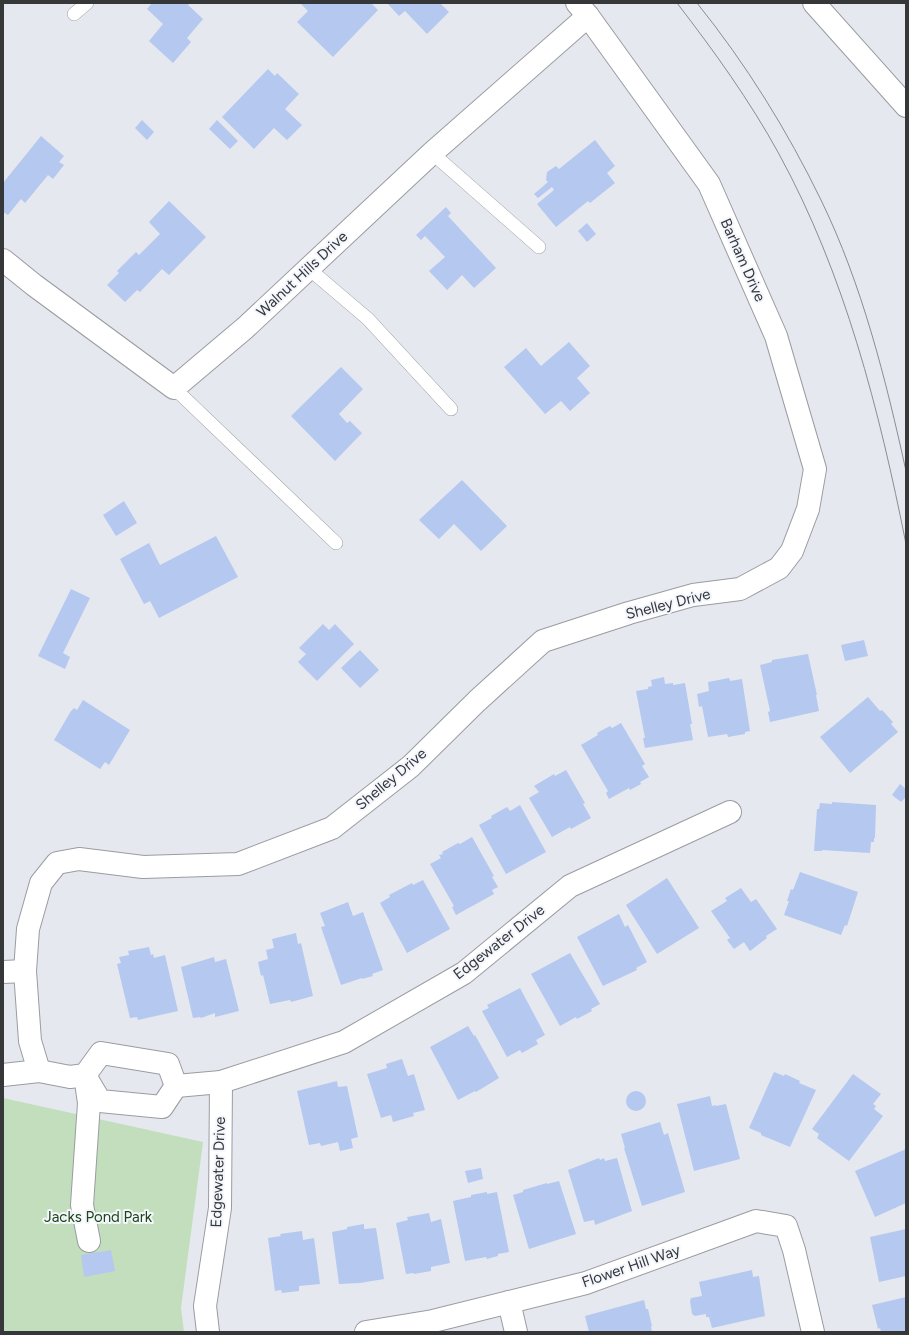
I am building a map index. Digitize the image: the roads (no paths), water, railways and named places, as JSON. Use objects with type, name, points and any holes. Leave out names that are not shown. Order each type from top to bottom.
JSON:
[{"type":"street","points":[[814,3],[906,106]]},
{"type":"street","name":"Walnut Hills Drive","points":[[174,388],[245,328],[583,10]]},
{"type":"street","name":"Barham Drive","points":[[583,10],[709,184],[776,336],[815,469],[808,509],[792,551]]},
{"type":"street","points":[[3,260],[34,285],[174,388]]},
{"type":"street","name":"Shelley Drive","points":[[39,1071],[30,1041],[25,971],[28,929],[41,883],[57,863],[79,859],[143,867],[238,864],[332,828],[411,766],[476,701],[543,640],[693,595],[740,590],[779,568],[792,551]]},
{"type":"street","name":"Edgewater Drive","points":[[176,1086],[221,1082],[344,1042],[464,973],[570,886],[730,812]]},
{"type":"street","points":[[3,972],[25,971]]},
{"type":"street","points":[[85,1075],[100,1101],[162,1107],[176,1086],[168,1064],[101,1053],[85,1075],[89,1103],[82,1205],[89,1242]]},
{"type":"street","points":[[3,1075],[39,1071],[70,1077],[85,1075]]},
{"type":"street","name":"Edgewater Drive","points":[[208,1332],[205,1306],[220,1208],[221,1082]]},
{"type":"street","name":"Flower Hill Way","points":[[366,1332],[433,1321],[586,1283],[756,1221],[786,1226],[794,1250],[813,1332]]},
{"type":"street","points":[[509,1302],[516,1332]]},
{"type":"lane","points":[[74,14],[87,3]]},
{"type":"lane","points":[[432,153],[539,247]]},
{"type":"lane","points":[[308,268],[368,319],[451,409]]},
{"type":"lane","points":[[174,388],[336,544]]},
{"type":"tram line","points":[[677,3],[731,77],[768,134],[802,200],[823,247],[841,295],[871,393],[884,443],[906,544]]},
{"type":"tram line","points":[[697,3],[715,26],[765,98],[808,174],[836,232],[861,299],[881,367],[906,471]]},
{"type":"park label","name":"Jacks Pond Park","points":[[98,1217]]}]
